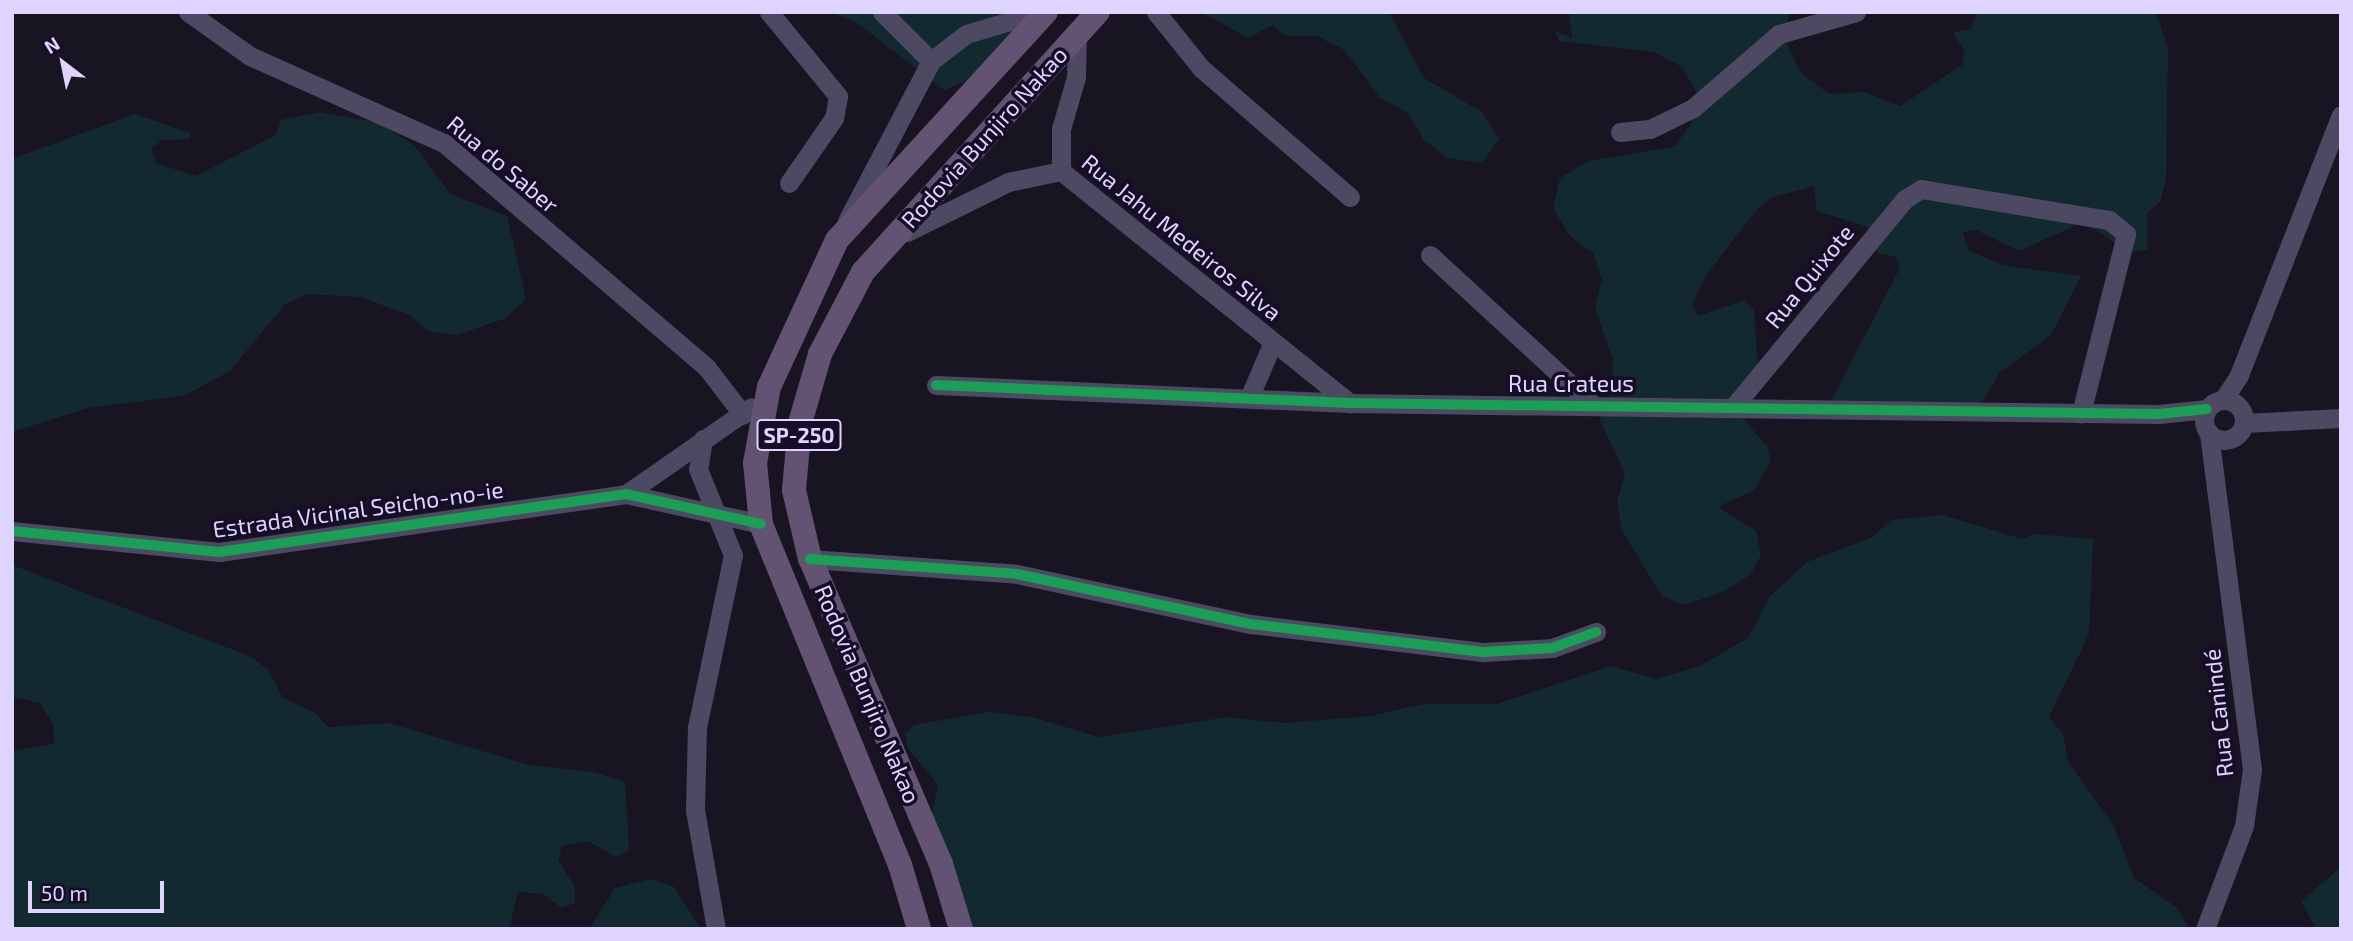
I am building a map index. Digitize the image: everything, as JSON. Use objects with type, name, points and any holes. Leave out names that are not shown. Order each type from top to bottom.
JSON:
[{"type":"main road","name":"Rodovia Bunjiro Nakao","points":[[919,929],[900,865],[761,524],[755,463],[769,387],[837,240],[1046,12]]},
{"type":"main road","name":"Rodovia Bunjiro Nakao","points":[[961,929],[941,864],[810,559],[794,490],[800,424],[820,354],[863,272],[1098,12]]},
{"type":"street","name":"Rua do Saber","points":[[188,12],[250,56],[444,143],[707,368],[743,415]]},
{"type":"street","points":[[769,12],[838,96],[834,118],[789,183]]},
{"type":"street","points":[[882,12],[930,61]]},
{"type":"street","points":[[837,240],[930,61],[966,34],[1041,12]]},
{"type":"street","points":[[1156,12],[1201,68],[1350,197]]},
{"type":"street","points":[[1620,132],[1650,129],[1693,108],[1793,27],[1856,12]]},
{"type":"street","name":"Rua Jahu Medeiros Silva","points":[[1077,33],[1076,77],[1060,129],[1061,171],[1350,403]]},
{"type":"street","name":"Rua Canindé","points":[[2205,929],[2244,826],[2252,769],[2218,485],[2225,418],[2239,375],[2341,116]]},
{"type":"street","points":[[2320,167],[2341,167]]},
{"type":"street","points":[[863,272],[915,225],[951,206],[1008,182],[1061,171]]},
{"type":"street","name":"Rua Quixote","points":[[1735,405],[1905,199],[1927,189],[2109,220],[2126,234],[2081,413]]},
{"type":"street","points":[[1430,255],[1592,404]]},
{"type":"street","points":[[1249,398],[1273,342]]},
{"type":"street","name":"Rua Crateus","points":[[936,385],[1350,403],[1735,405],[2158,414],[2225,418],[2341,418]]},
{"type":"street","points":[[626,494],[703,439],[743,415],[769,387]]},
{"type":"street","points":[[703,439],[698,469],[722,516],[733,555],[702,695],[695,778],[699,846],[716,929]]},
{"type":"street","points":[[626,494],[761,524]]},
{"type":"street","name":"Estrada Vicinal Seicho-no-ie","points":[[12,531],[219,552],[626,494]]},
{"type":"street","points":[[810,559],[1017,574],[1251,624],[1484,652],[1552,648],[1596,632]]},
{"type":"green space","points":[[830,12],[1039,12],[1003,66],[944,90],[856,22]]},
{"type":"green space","points":[[1200,12],[1389,12],[1424,78],[1482,112],[1499,139],[1482,163],[1447,158],[1424,140],[1408,113],[1380,98],[1344,50],[1317,36],[1285,36],[1272,25],[1249,38]]},
{"type":"green space","points":[[1569,12],[1791,12],[1783,36],[1801,73],[1829,94],[1865,92],[1900,106],[1962,65],[1965,52],[1953,33],[1971,29],[1977,12],[2156,12],[2168,48],[2166,179],[2160,202],[2147,213],[2147,250],[2129,252],[2083,222],[2019,251],[1976,230],[1963,232],[1968,250],[2002,265],[2081,276],[2051,335],[1999,373],[1984,400],[1967,411],[1831,401],[1900,268],[1896,257],[1878,253],[1868,227],[1817,211],[1814,186],[1773,197],[1758,208],[1706,275],[1692,305],[1698,316],[1745,300],[1754,311],[1758,371],[1744,420],[1767,446],[1771,461],[1754,490],[1718,507],[1756,531],[1761,555],[1751,574],[1721,593],[1683,605],[1662,596],[1622,531],[1617,502],[1625,473],[1599,419],[1613,391],[1613,360],[1595,308],[1602,279],[1593,253],[1570,236],[1553,208],[1560,178],[1588,161],[1674,147],[1691,124],[1698,95],[1682,67],[1654,52],[1559,41],[1555,31],[1572,38]]},
{"type":"green space","points":[[320,112],[380,123],[415,146],[450,194],[507,216],[526,299],[506,318],[457,335],[431,332],[409,315],[361,297],[307,294],[284,305],[230,371],[183,396],[88,408],[12,432],[12,159],[135,114],[190,133],[191,139],[162,140],[151,149],[156,163],[196,176],[276,135],[281,120]]},
{"type":"green space","points":[[1943,515],[2022,539],[2035,534],[2093,539],[2089,634],[2049,717],[2063,734],[2068,762],[2113,824],[2134,878],[2176,907],[2190,929],[968,929],[931,818],[938,785],[908,748],[905,734],[914,725],[987,712],[1032,717],[1099,737],[1228,717],[1285,723],[1371,716],[1423,704],[1497,704],[1611,666],[1656,679],[1700,666],[1748,638],[1770,596],[1807,562],[1873,537],[1891,520]]},
{"type":"green space","points":[[12,565],[252,657],[268,670],[283,698],[316,713],[328,727],[389,723],[529,765],[593,772],[625,782],[629,850],[616,857],[588,841],[562,846],[558,860],[575,887],[575,903],[561,908],[544,894],[518,892],[509,929],[12,929],[12,751],[54,744],[53,724],[40,703],[12,697]]},
{"type":"green space","points":[[2341,867],[2341,929],[2316,929],[2301,901]]},
{"type":"green space","points":[[650,879],[674,887],[701,929],[589,929],[615,888]]},
{"type":"cycle path","points":[[936,385],[1350,403],[2159,414],[2207,409]]},
{"type":"cycle path","points":[[12,531],[219,552],[626,494],[761,524]]},
{"type":"cycle path","points":[[810,559],[1017,574],[1251,624],[1484,652],[1552,648],[1596,632]]}]
